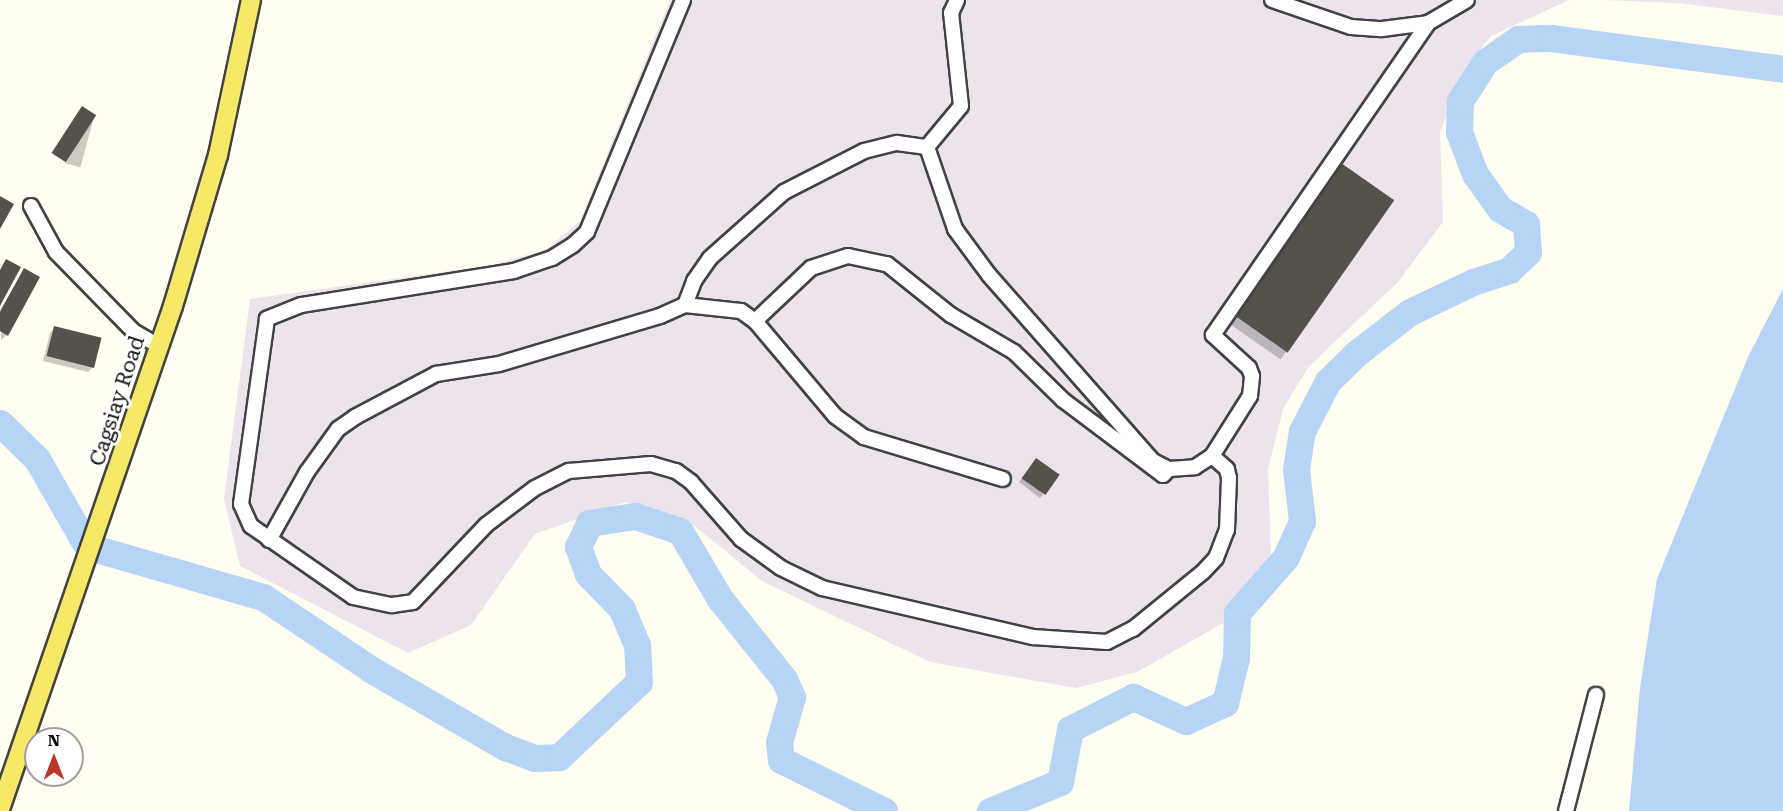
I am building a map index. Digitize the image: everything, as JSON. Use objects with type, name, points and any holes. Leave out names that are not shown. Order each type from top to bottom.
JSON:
[{"type":"main road","name":"Cagsiay Road","points":[[2,798],[101,520],[159,346],[218,155],[250,0]]},
{"type":"street","points":[[683,0],[587,232],[573,245],[552,258],[514,271],[301,305],[267,319],[241,504],[251,526],[353,597],[392,605],[413,602],[486,525],[535,488],[569,471],[651,464],[676,471],[741,539],[781,568],[822,588],[1033,638],[1107,642],[1132,629],[1216,558],[1227,530],[1229,478],[1227,469],[1212,456]]},
{"type":"street","points":[[927,147],[961,106],[951,13],[957,0]]},
{"type":"street","points":[[1272,0],[1352,27],[1382,29],[1428,23],[1467,0]]},
{"type":"street","points":[[927,147],[945,210],[962,238],[1153,461],[1169,469],[1195,467],[1212,456],[1253,387],[1249,368],[1213,335],[1428,23]]},
{"type":"street","points":[[685,305],[694,281],[710,258],[784,192],[864,151],[897,143],[927,147]]},
{"type":"street","points":[[31,206],[56,252],[133,332],[159,346]]},
{"type":"street","points":[[755,321],[811,268],[848,256],[887,264],[951,315],[1014,351],[1063,400],[1163,476],[1169,469]]},
{"type":"street","points":[[269,540],[313,463],[338,429],[355,417],[436,374],[499,364],[660,316],[685,305],[741,311],[755,321],[835,416],[864,437],[1003,479]]},
{"type":"street","points":[[1566,811],[1596,695]]},
{"type":"shaded area","points":[[670,0],[1569,0],[1491,36],[1468,64],[1440,132],[1443,222],[1397,283],[1309,366],[1283,409],[1268,469],[1271,554],[1225,622],[1137,672],[1076,688],[930,662],[762,581],[690,522],[625,502],[535,534],[471,625],[408,653],[240,566],[224,499],[250,299],[493,265],[545,250],[580,221]]},
{"type":"shaded area","points":[[1604,0],[1783,0],[1783,16],[1679,3]]},
{"type":"water","points":[[1783,289],[1783,811],[1629,811],[1640,688],[1657,579],[1748,357]]},
{"type":"building","points":[[82,106],[96,115],[66,162],[52,153]]},
{"type":"building","points":[[1341,163],[1394,200],[1288,353],[1234,315]]},
{"type":"building","points":[[0,196],[14,204],[0,229]]},
{"type":"building","points":[[6,259],[21,267],[0,306],[0,270]]},
{"type":"building","points":[[24,268],[40,277],[8,336],[0,331],[0,312]]},
{"type":"building","points":[[54,326],[102,338],[94,368],[47,356]]},
{"type":"building","points":[[1036,458],[1060,475],[1045,495],[1022,478]]},
{"type":"waterway","points":[[990,811],[1060,782],[1070,729],[1133,697],[1186,721],[1225,703],[1236,658],[1237,613],[1286,557],[1302,521],[1296,469],[1302,431],[1328,381],[1358,352],[1410,312],[1473,282],[1509,270],[1528,252],[1526,224],[1500,209],[1475,174],[1459,132],[1460,101],[1485,62],[1518,39],[1551,38],[1783,69]]},
{"type":"waterway","points":[[0,423],[37,459],[84,541]]},
{"type":"waterway","points":[[100,550],[263,597],[372,670],[505,747],[535,758],[559,757],[639,682],[637,645],[622,609],[588,574],[578,547],[589,523],[635,516],[680,531],[720,599],[784,679],[792,697],[779,742],[781,760],[884,811]]}]
